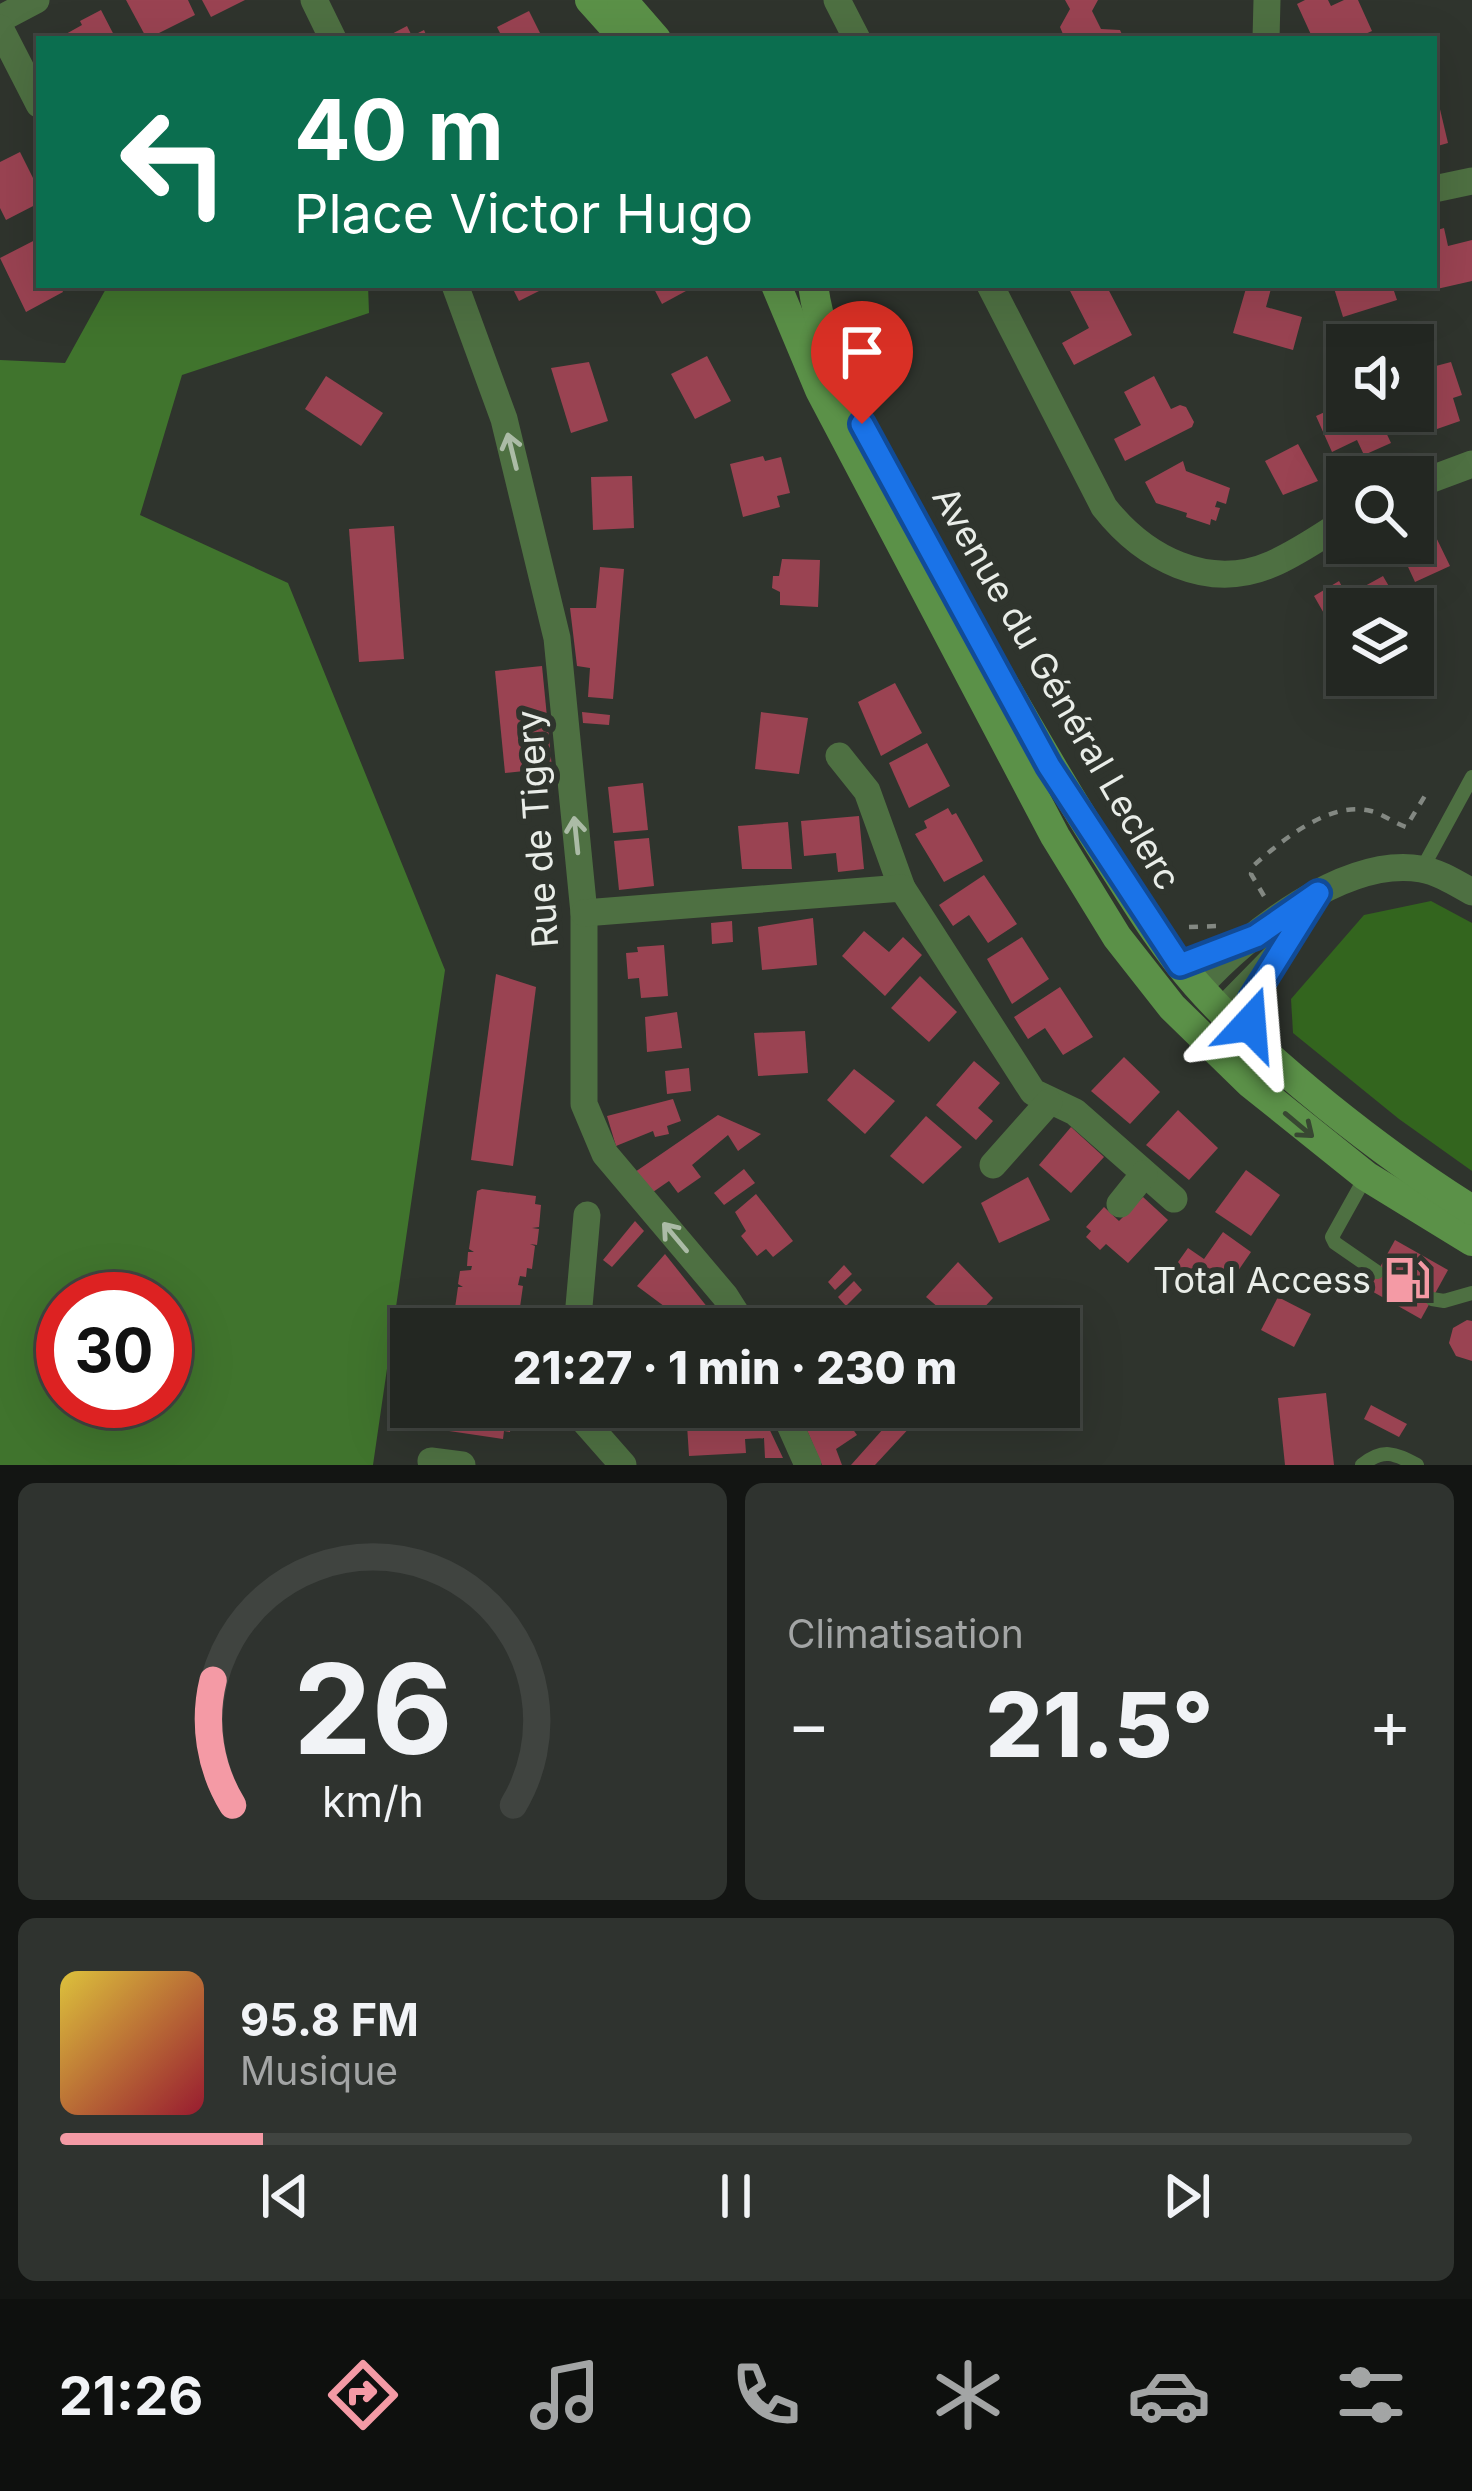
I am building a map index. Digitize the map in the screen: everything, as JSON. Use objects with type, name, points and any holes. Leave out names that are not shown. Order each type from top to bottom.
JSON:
[{"type":"main road","points":[[590,0],[622,36]]},
{"type":"main road","points":[[622,0],[653,36]]},
{"type":"main road","name":"Avenue du Général Leclerc","points":[[777,288],[820,390],[1055,836],[1117,937],[1172,1007],[1199,1001],[1472,1210]]},
{"type":"main road","name":"Avenue du Général Leclerc","points":[[814,288],[821,328],[842,385],[923,542],[1049,766],[1264,1096],[1366,1175],[1472,1241]]},
{"type":"main road","name":"Avenue du Général Leclerc","points":[[1366,1175],[1381,1170],[1472,1226]]},
{"type":"street","points":[[36,0],[0,23],[36,98]]},
{"type":"street","points":[[314,0],[332,36]]},
{"type":"street","points":[[837,0],[854,33]]},
{"type":"street","points":[[1266,36],[1267,0]]},
{"type":"street","points":[[1437,188],[1472,181]]},
{"type":"street","name":"Rue de Tigery","points":[[455,288],[504,419],[557,638],[584,913],[584,1104],[604,1154],[733,1308]]},
{"type":"street","points":[[992,288],[1105,507],[1123,531],[1150,551],[1184,567],[1224,574],[1271,564],[1326,532]]},
{"type":"street","points":[[1434,478],[1472,464]]},
{"type":"street","points":[[839,756],[867,791],[902,888],[1033,1092],[1075,1112],[1174,1199]]},
{"type":"street","points":[[1199,1001],[1318,893],[1346,876],[1391,868],[1422,869],[1472,892]]},
{"type":"street","points":[[584,913],[902,888]]},
{"type":"street","points":[[1199,1001],[1266,945]]},
{"type":"street","points":[[1251,1038],[1251,1000],[1266,945]]},
{"type":"street","points":[[992,1166],[1048,1102]]},
{"type":"street","points":[[1120,1204],[1144,1174]]},
{"type":"street","points":[[579,1308],[587,1215]]},
{"type":"street","points":[[593,1428],[623,1465]]},
{"type":"street","points":[[791,1428],[808,1465]]},
{"type":"street","points":[[430,1461],[462,1465]]},
{"type":"lane","points":[[818,0],[854,33]]},
{"type":"lane","points":[[1422,869],[1472,777]]},
{"type":"lane","points":[[1366,1175],[1332,1237],[1335,1244],[1377,1272]]},
{"type":"lane","points":[[1432,1299],[1444,1301],[1472,1293]]},
{"type":"lane","points":[[1362,1465],[1375,1454],[1393,1452],[1417,1465]]},
{"type":"path","points":[[1264,903],[1251,871],[1297,832],[1330,816],[1365,810],[1406,827],[1426,794]]},
{"type":"path","points":[[1179,922],[1198,929],[1224,926],[1233,931],[1243,924],[1266,945]]},
{"type":"green space","points":[[106,288],[368,288],[369,313],[182,375],[140,515],[288,583],[445,970],[396,1308],[390,1308],[390,1348],[373,1465],[0,1465],[0,360],[65,363]]},
{"type":"green space","points":[[1431,901],[1472,923],[1472,1171],[1293,1033],[1291,999],[1364,915]]},
{"type":"building","points":[[126,0],[188,0],[195,15],[145,36]]},
{"type":"building","points":[[202,0],[245,0],[211,17]]},
{"type":"building","points":[[1065,0],[1098,0],[1092,11],[1101,29],[1120,30],[1123,36],[1064,36],[1060,27],[1070,9]]},
{"type":"building","points":[[1328,0],[1331,6],[1358,0],[1372,31],[1361,36],[1312,36],[1297,4]]},
{"type":"building","points":[[101,10],[114,36],[62,36],[82,25],[80,21]]},
{"type":"building","points":[[529,11],[542,36],[502,36],[497,27]]},
{"type":"building","points":[[407,26],[412,36],[388,36]]},
{"type":"building","points":[[1437,105],[1448,143],[1437,146]]},
{"type":"building","points":[[20,152],[36,179],[36,205],[6,220],[0,208],[0,162]]},
{"type":"building","points":[[1444,228],[1448,246],[1472,240],[1472,281],[1428,291],[1437,288],[1437,230]]},
{"type":"building","points":[[36,240],[36,288],[61,288],[63,292],[26,312],[0,258]]},
{"type":"building","points":[[512,288],[545,288],[519,301]]},
{"type":"building","points":[[654,288],[691,288],[662,304]]},
{"type":"building","points":[[1069,288],[1108,288],[1132,335],[1074,365],[1062,343],[1089,328]]},
{"type":"building","points":[[1246,288],[1271,288],[1266,307],[1302,317],[1293,350],[1233,333]]},
{"type":"building","points":[[1334,288],[1393,288],[1397,300],[1343,317]]},
{"type":"building","points":[[707,356],[731,401],[695,419],[671,374]]},
{"type":"building","points":[[589,362],[608,421],[571,433],[551,368]]},
{"type":"building","points":[[1451,362],[1462,395],[1453,398],[1460,421],[1437,429],[1434,424],[1434,366]]},
{"type":"building","points":[[326,376],[383,413],[361,446],[305,409]]},
{"type":"building","points":[[1154,376],[1171,409],[1186,407],[1194,422],[1125,461],[1114,439],[1141,425],[1124,392]]},
{"type":"building","points":[[1326,411],[1326,432],[1386,432],[1391,443],[1364,455],[1357,440],[1332,452],[1316,416]]},
{"type":"building","points":[[1298,444],[1318,481],[1283,495],[1265,461]]},
{"type":"building","points":[[763,456],[765,461],[781,457],[790,493],[777,496],[780,507],[743,517],[730,464]]},
{"type":"building","points":[[1183,461],[1186,471],[1230,488],[1226,504],[1217,501],[1215,507],[1220,508],[1210,525],[1156,503],[1145,482]]},
{"type":"building","points":[[632,476],[634,528],[593,530],[591,477]]},
{"type":"building","points":[[394,526],[404,659],[359,662],[349,529]]},
{"type":"building","points":[[1434,533],[1450,566],[1415,582],[1407,564],[1434,564]]},
{"type":"building","points":[[782,559],[820,560],[818,607],[780,605],[780,592],[772,588]]},
{"type":"building","points":[[600,567],[624,569],[613,699],[588,697],[590,668],[577,666],[570,608],[596,608]]},
{"type":"building","points":[[1383,576],[1390,588],[1361,588]]},
{"type":"building","points":[[1326,589],[1326,617],[1314,596]]},
{"type":"building","points":[[542,666],[552,768],[505,773],[495,671]]},
{"type":"building","points":[[895,683],[922,733],[881,756],[858,702]]},
{"type":"building","points":[[582,712],[610,715],[609,725],[583,723]]},
{"type":"building","points":[[761,712],[808,718],[799,774],[755,769]]},
{"type":"building","points":[[927,743],[950,786],[909,808],[889,763]]},
{"type":"building","points":[[643,783],[648,830],[613,833],[608,787]]},
{"type":"building","points":[[948,808],[952,815],[956,813],[983,861],[944,882],[915,834],[927,828],[924,821]]},
{"type":"building","points":[[859,816],[864,869],[838,872],[836,853],[804,856],[801,821]]},
{"type":"building","points":[[788,822],[792,869],[742,869],[738,826]]},
{"type":"building","points":[[649,838],[654,886],[619,890],[614,841]]},
{"type":"building","points":[[984,875],[1017,924],[988,943],[969,915],[953,926],[939,905]]},
{"type":"building","points":[[813,918],[817,965],[762,970],[758,927]]},
{"type":"building","points":[[732,921],[733,942],[712,944],[711,923]]},
{"type":"building","points":[[864,931],[889,952],[903,937],[922,955],[885,996],[842,956]]},
{"type":"building","points":[[1022,937],[1049,979],[1012,1004],[987,959]]},
{"type":"building","points":[[664,945],[668,996],[641,998],[639,978],[628,979],[626,953],[638,952],[637,947]]},
{"type":"building","points":[[496,974],[536,987],[513,1166],[471,1160]]},
{"type":"building","points":[[920,976],[957,1012],[929,1042],[891,1008]]},
{"type":"building","points":[[1060,987],[1093,1037],[1063,1055],[1045,1028],[1028,1039],[1014,1017]]},
{"type":"building","points":[[677,1012],[682,1048],[647,1052],[645,1017]]},
{"type":"building","points":[[805,1031],[808,1073],[758,1076],[754,1033]]},
{"type":"building","points":[[1124,1057],[1160,1092],[1130,1124],[1091,1091]]},
{"type":"building","points":[[974,1061],[1000,1083],[978,1108],[993,1121],[976,1140],[936,1105]]},
{"type":"building","points":[[689,1068],[691,1091],[667,1094],[665,1071]]},
{"type":"building","points":[[854,1069],[895,1101],[865,1134],[827,1100]]},
{"type":"building","points":[[673,1099],[681,1121],[667,1126],[669,1134],[655,1137],[653,1131],[616,1146],[607,1116]]},
{"type":"building","points":[[1178,1110],[1218,1148],[1189,1180],[1146,1145]]},
{"type":"building","points":[[718,1115],[761,1134],[738,1151],[728,1135],[692,1165],[701,1177],[678,1193],[669,1181],[653,1192],[635,1172]]},
{"type":"building","points":[[926,1116],[962,1147],[923,1184],[890,1156]]},
{"type":"building","points":[[1071,1127],[1104,1157],[1071,1193],[1039,1165]]},
{"type":"building","points":[[744,1169],[755,1183],[724,1205],[714,1193]]},
{"type":"building","points":[[1246,1170],[1280,1195],[1251,1236],[1215,1212]]},
{"type":"building","points":[[1028,1177],[1050,1220],[999,1243],[981,1203]]},
{"type":"building","points":[[477,1191],[536,1196],[535,1204],[541,1205],[539,1227],[532,1228],[539,1229],[537,1245],[530,1244],[535,1246],[532,1269],[527,1268],[526,1277],[520,1276],[518,1285],[523,1286],[518,1308],[455,1308],[458,1287],[463,1287],[458,1284],[460,1271],[472,1266],[467,1266],[468,1252],[474,1252],[469,1249]]},
{"type":"building","points":[[756,1194],[793,1241],[773,1257],[766,1249],[757,1256],[741,1236],[746,1231],[735,1212]]},
{"type":"building","points":[[1143,1197],[1168,1220],[1128,1263],[1106,1244],[1100,1250],[1086,1237],[1091,1231],[1086,1227],[1104,1207],[1119,1221]]},
{"type":"building","points":[[635,1221],[644,1231],[612,1267],[603,1260]]},
{"type":"building","points":[[1223,1232],[1251,1252],[1218,1300],[1173,1269],[1188,1248],[1204,1259]]},
{"type":"building","name":"Total Access","points":[[1395,1240],[1448,1270],[1421,1319],[1368,1289]]},
{"type":"building","points":[[665,1254],[708,1308],[667,1308],[637,1286]]},
{"type":"building","points":[[958,1262],[993,1298],[984,1308],[939,1308],[926,1297]]},
{"type":"building","points":[[844,1265],[852,1274],[835,1290],[828,1282]]},
{"type":"building","points":[[854,1281],[862,1290],[846,1306],[838,1297]]},
{"type":"building","points":[[1278,1297],[1311,1314],[1294,1347],[1261,1330]]},
{"type":"building","points":[[1472,1321],[1472,1361],[1456,1356],[1449,1343],[1453,1328]]},
{"type":"building","points":[[1326,1393],[1334,1465],[1285,1465],[1278,1398]]},
{"type":"building","points":[[1371,1405],[1407,1424],[1399,1437],[1364,1419]]},
{"type":"building","points":[[445,1428],[511,1428],[504,1431],[503,1439]]},
{"type":"building","points":[[687,1428],[769,1428],[783,1458],[765,1458],[764,1438],[745,1439],[746,1453],[689,1456]]},
{"type":"building","points":[[806,1428],[852,1428],[857,1435],[836,1449],[842,1465],[822,1465]]},
{"type":"building","points":[[884,1428],[909,1428],[875,1465],[851,1465]]},
{"type":"place","name":"Total Access","points":[[1407,1280]]},
{"type":"route","points":[[862,424],[1049,766],[1180,965],[1256,936],[1318,893],[1251,1000],[1250,1024]]}]
